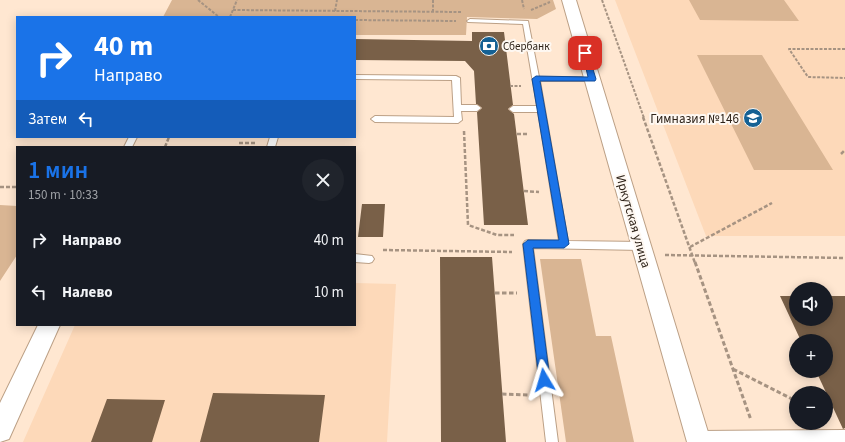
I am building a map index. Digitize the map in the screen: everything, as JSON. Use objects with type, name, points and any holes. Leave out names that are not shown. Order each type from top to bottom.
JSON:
[{"type":"street","name":"Иркутская улица","points":[[569,0],[698,439]]},
{"type":"street","points":[[0,430],[49,326]]},
{"type":"lane","points":[[470,21],[526,22],[564,244]]},
{"type":"lane","points":[[356,77],[456,78],[460,108],[458,120],[374,119]]},
{"type":"lane","points":[[536,79],[592,79]]},
{"type":"lane","points":[[460,108],[477,108]]},
{"type":"lane","points":[[513,109],[541,109]]},
{"type":"lane","points":[[552,442],[528,244],[642,246]]},
{"type":"lane","points":[[356,258],[369,259]]},
{"type":"lane","points":[[698,439],[756,436],[845,436]]},
{"type":"path","points":[[198,0],[218,16]]},
{"type":"path","points":[[230,16],[237,0]]},
{"type":"path","points":[[334,11],[337,0]]},
{"type":"path","points":[[433,0],[433,12]]},
{"type":"path","points":[[522,0],[525,13],[555,0]]},
{"type":"path","points":[[602,0],[694,256],[756,436]]},
{"type":"path","points":[[233,10],[464,12]]},
{"type":"path","points":[[356,20],[470,21]]},
{"type":"path","points":[[845,49],[789,49],[808,78],[845,78]]},
{"type":"path","points":[[510,86],[519,86]]},
{"type":"path","points":[[460,108],[468,225],[497,235]]},
{"type":"path","points":[[517,134],[526,134]]},
{"type":"path","points":[[239,143],[268,145]]},
{"type":"path","points":[[841,154],[845,150]]},
{"type":"path","points":[[0,187],[16,187]]},
{"type":"path","points":[[524,191],[534,192]]},
{"type":"path","points":[[690,247],[772,204]]},
{"type":"path","points":[[369,259],[370,250],[529,253]]},
{"type":"path","points":[[694,256],[845,258]]},
{"type":"path","points":[[495,293],[508,293]]},
{"type":"path","points":[[733,369],[789,397]]},
{"type":"path","points":[[502,394],[520,394]]},
{"type":"shaded area","points":[[172,0],[553,0],[556,9],[537,19],[467,17],[466,35],[356,35],[356,16],[164,16]]},
{"type":"shaded area","name":"Гимназия №146","points":[[615,0],[845,0],[845,236],[706,236]]},
{"type":"shaded area","points":[[689,0],[784,0],[799,21],[700,20]]},
{"type":"shaded area","points":[[697,55],[762,55],[833,170],[754,170]]},
{"type":"shaded area","points":[[0,205],[16,206],[16,257],[0,281]]},
{"type":"shaded area","points":[[540,259],[581,259],[596,336],[611,336],[634,442],[566,442]]},
{"type":"shaded area","points":[[356,283],[396,284],[387,442],[23,442],[75,326],[356,326]]},
{"type":"building","points":[[472,32],[504,32],[513,105],[508,109],[514,114],[528,225],[484,225],[477,112],[482,108],[476,104],[474,71],[465,61],[356,60],[356,39],[472,41]]},
{"type":"building","points":[[362,204],[385,204],[383,237],[358,237]]},
{"type":"building","points":[[440,257],[492,257],[506,442],[441,442]]},
{"type":"building","points":[[780,296],[789,296],[789,315]]},
{"type":"building","points":[[833,296],[845,296],[845,428],[843,429],[833,408],[833,386],[823,386],[819,378],[833,378],[833,334],[798,334],[794,326],[833,326]]},
{"type":"building","points":[[213,393],[325,395],[319,442],[200,442]]},
{"type":"building","points":[[107,399],[165,400],[152,442],[91,442]]},
{"type":"place","name":"Сбербанк","points":[[489,46]]},
{"type":"place","name":"Гимназия №146","points":[[753,118]]},
{"type":"route","points":[[544,380],[528,244],[564,244],[536,79],[592,79],[585,53]]}]
